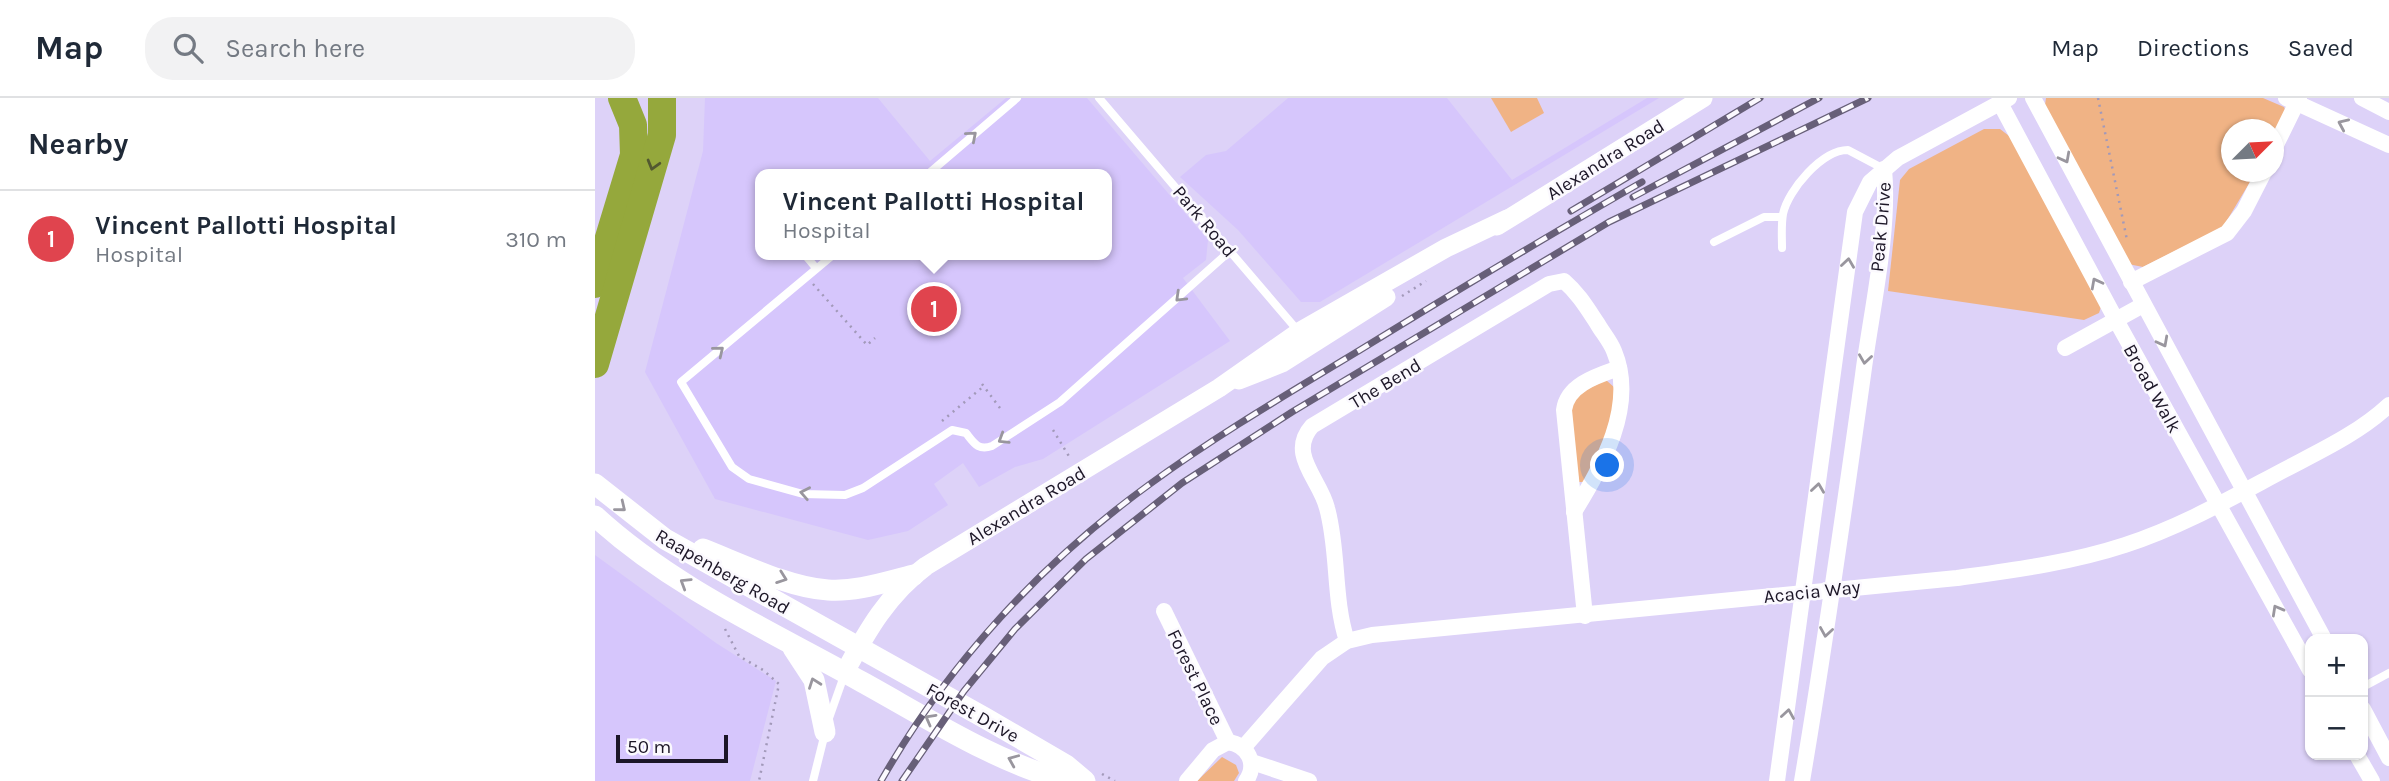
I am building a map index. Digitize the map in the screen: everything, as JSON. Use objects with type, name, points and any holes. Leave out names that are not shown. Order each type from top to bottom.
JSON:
[{"type":"highway","points":[[595,284],[634,155],[633,125],[622,98]]},
{"type":"highway","points":[[595,364],[662,135],[662,98]]},
{"type":"main road","name":"Raapenberg Road","points":[[595,484],[649,528],[858,648]]},
{"type":"main road","name":"Raapenberg Road","points":[[595,516],[649,560],[845,673]]},
{"type":"main road","points":[[649,528],[803,585],[825,590],[855,589],[913,575]]},
{"type":"main road","points":[[787,641],[814,680],[825,732]]},
{"type":"main road","name":"Forest Drive","points":[[858,648],[1066,765],[1085,781]]},
{"type":"main road","name":"Forest Drive","points":[[845,673],[971,742],[1068,781]]},
{"type":"street","name":"Alexandra Road","points":[[845,673],[876,617],[913,575],[1219,388],[1266,370],[1304,338],[1507,219],[1703,98]]},
{"type":"street","name":"Broad Walk","points":[[2033,98],[2321,634]]},
{"type":"street","points":[[2362,98],[2389,111]]},
{"type":"street","points":[[2284,124],[2294,100],[2389,145]]},
{"type":"street","name":"Broad Walk","points":[[2004,101],[2116,320],[2305,661]]},
{"type":"street","points":[[1884,169],[1912,150],[2004,101]]},
{"type":"street","name":"Peak Drive","points":[[1802,781],[1833,588],[1878,268],[1886,187],[1884,169]]},
{"type":"street","name":"Peak Drive","points":[[1777,781],[1855,212],[1863,192],[1884,169]]},
{"type":"street","points":[[2131,282],[2227,233],[2244,211],[2259,182]]},
{"type":"street","name":"The Bend","points":[[1347,641],[1338,611],[1327,506],[1304,461],[1301,447],[1304,435],[1312,426],[1549,285],[1564,281],[1576,291],[1614,350],[1619,368],[1620,403],[1615,431],[1607,453],[1574,512]]},
{"type":"street","points":[[2065,348],[2143,305]]},
{"type":"street","points":[[1585,617],[1564,420],[1565,401],[1574,389],[1619,368]]},
{"type":"street","name":"Acacia Way","points":[[1241,751],[1322,658],[1347,641],[1372,635],[1585,617],[1833,588],[1957,578],[2053,563],[2128,544],[2218,506],[2329,446],[2389,405]]},
{"type":"street","name":"Forest Place","points":[[1164,611],[1241,751]]},
{"type":"street","points":[[2368,718],[2389,758]]},
{"type":"street","name":"Forest Place","points":[[1187,781],[1213,750],[1241,751]]},
{"type":"street","points":[[1241,751],[1252,769],[1246,781]]},
{"type":"street","points":[[1241,751],[1309,781]]},
{"type":"street","points":[[2360,760],[2372,781]]},
{"type":"lane","points":[[934,169],[1017,98]]},
{"type":"lane","name":"Park Road","points":[[1099,98],[1304,338]]},
{"type":"lane","points":[[1782,248],[1782,216],[1794,190],[1835,151],[1848,150],[1884,169]]},
{"type":"lane","points":[[1714,242],[1764,217],[1782,216]]},
{"type":"lane","points":[[826,260],[681,382],[732,467],[749,479],[824,496],[845,495],[863,488],[951,430],[959,429],[967,433],[977,447],[984,449],[992,446],[1060,402],[1230,251]]},
{"type":"lane","points":[[809,260],[816,268]]},
{"type":"lane","points":[[813,781],[825,732],[845,673]]},
{"type":"lane","points":[[2368,684],[2389,673]]},
{"type":"path","points":[[2098,98],[2126,226],[2128,250]]},
{"type":"path","points":[[807,276],[867,345],[876,338]]},
{"type":"path","points":[[933,428],[983,385],[1000,408]]},
{"type":"path","points":[[1053,430],[1070,458]]},
{"type":"path","points":[[721,620],[739,656],[763,670],[779,684],[759,781]]},
{"type":"shaded area","points":[[705,98],[878,98],[930,161],[1006,98],[1087,98],[1208,240],[1206,260],[1183,278],[1230,341],[1043,459],[1015,467],[979,487],[963,463],[934,484],[948,505],[908,531],[868,540],[715,499],[645,372],[703,151]]},
{"type":"shaded area","points":[[1288,98],[1447,98],[1512,180],[1647,98],[1659,98],[1320,302],[1301,302],[1238,230],[1180,177],[1206,155],[1226,151]]},
{"type":"shaded area","points":[[1491,98],[1537,98],[1544,113],[1511,132]]},
{"type":"shaded area","points":[[2046,98],[2263,98],[2284,107],[2287,115],[2284,121],[2221,119],[2221,182],[2250,182],[2223,227],[2143,267],[2128,264],[2045,105]]},
{"type":"shaded area","points":[[1984,129],[2000,129],[2013,139],[2102,304],[2099,313],[2084,320],[1888,291],[1900,180],[1909,169]]},
{"type":"shaded area","points":[[1606,380],[1615,388],[1610,430],[1584,482],[1579,482],[1568,409],[1571,397]]},
{"type":"shaded area","points":[[595,555],[716,643],[776,681],[750,781],[595,781]]},
{"type":"shaded area","points":[[1222,757],[1236,765],[1239,773],[1234,781],[1197,781]]},
{"type":"railway","points":[[1571,211],[1760,98]]},
{"type":"railway","points":[[1633,197],[1819,98]]},
{"type":"railway","points":[[902,781],[964,691],[1015,629],[1086,559],[1182,483],[1292,412],[1609,222],[1868,98]]},
{"type":"railway","points":[[881,781],[936,697],[1000,618],[1072,547],[1110,514],[1175,466],[1253,415],[1642,182]]},
{"type":"place","name":"Vincent Pallotti Hospital","points":[[934,309]]}]
